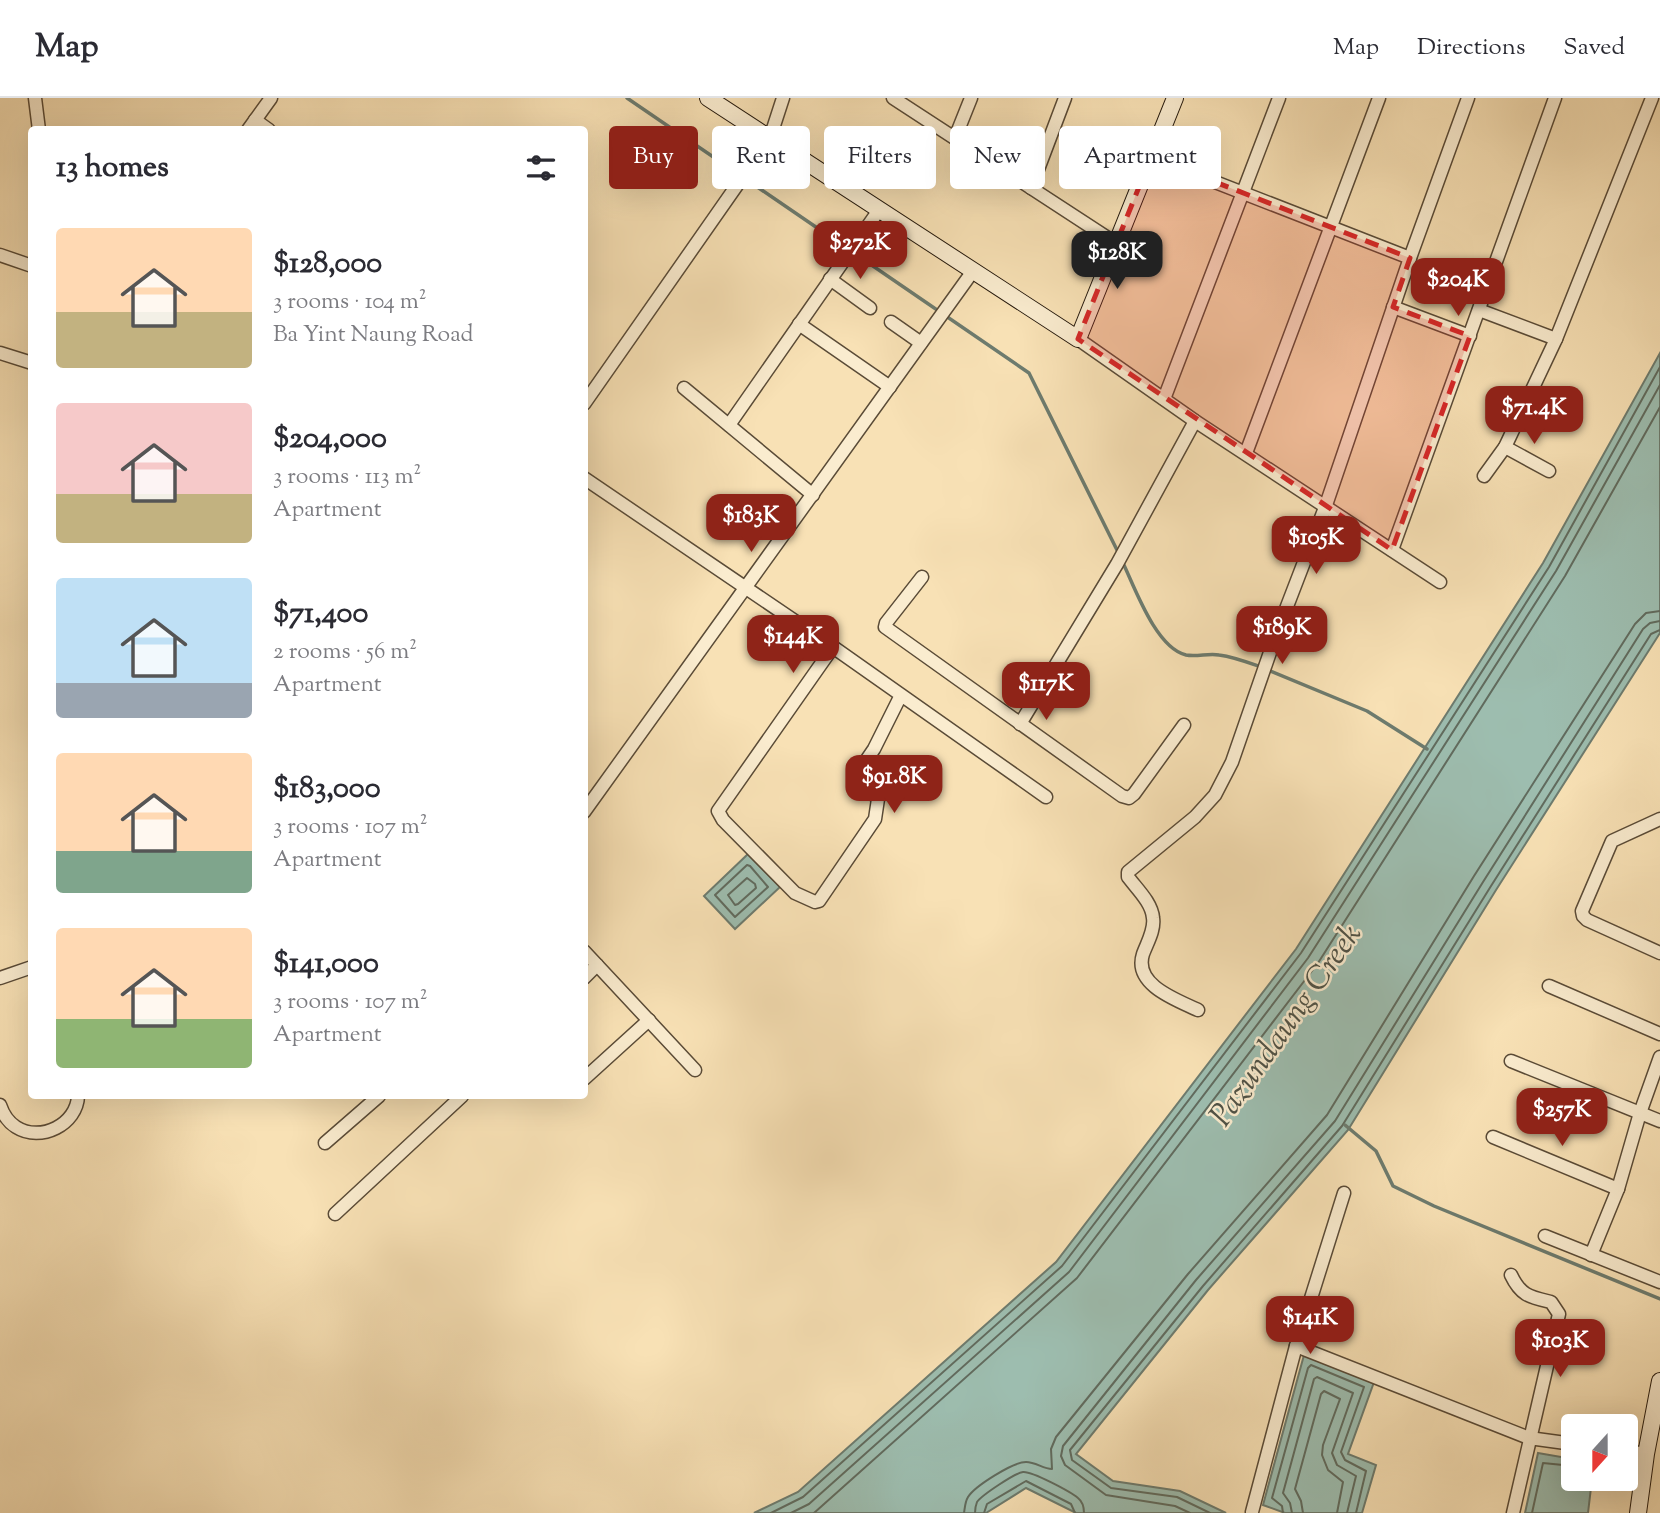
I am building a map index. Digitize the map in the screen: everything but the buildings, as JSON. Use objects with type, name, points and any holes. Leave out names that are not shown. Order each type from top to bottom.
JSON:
[{"type":"main road","points":[[708,98],[751,126]]},
{"type":"main road","points":[[1164,126],[1175,98]]},
{"type":"main road","points":[[810,165],[1078,339],[1138,189]]},
{"type":"main road","points":[[1638,1513],[1660,1381]]},
{"type":"street","points":[[35,98],[38,126]]},
{"type":"street","points":[[252,125],[271,98]]},
{"type":"street","points":[[774,126],[783,98]]},
{"type":"street","points":[[893,98],[950,135]]},
{"type":"street","points":[[960,126],[971,98]]},
{"type":"street","points":[[1045,151],[1065,98]]},
{"type":"street","points":[[1164,399],[1279,98]]},
{"type":"street","points":[[1246,453],[1379,98]]},
{"type":"street","points":[[1198,1010],[1170,997],[1142,971],[1142,959],[1153,915],[1150,906],[1128,877],[1128,872],[1195,817],[1215,795],[1232,762],[1276,635],[1326,505],[1468,98]]},
{"type":"street","points":[[1392,550],[1555,98]]},
{"type":"street","points":[[1484,476],[1506,447],[1556,339],[1651,98]]},
{"type":"street","points":[[1221,184],[1410,258]]},
{"type":"street","points":[[588,398],[734,189]]},
{"type":"street","points":[[1033,189],[1120,236]]},
{"type":"street","points":[[729,425],[855,247],[878,210]]},
{"type":"street","points":[[0,255],[28,264]]},
{"type":"street","points":[[588,807],[973,271]]},
{"type":"street","points":[[830,279],[870,309]]},
{"type":"street","points":[[1393,307],[1470,336]]},
{"type":"street","points":[[1479,310],[1556,339]]},
{"type":"street","points":[[891,323],[921,343]]},
{"type":"street","points":[[799,324],[890,387]]},
{"type":"street","points":[[1078,339],[1195,421],[1440,582]]},
{"type":"street","points":[[0,353],[28,362]]},
{"type":"street","points":[[684,388],[813,495]]},
{"type":"street","points":[[1020,724],[1117,564],[1195,421]]},
{"type":"street","points":[[1506,447],[1549,471]]},
{"type":"street","points":[[588,481],[748,587],[1046,797]]},
{"type":"street","points":[[922,577],[885,627],[1122,796],[1129,798],[1134,794],[1184,725]]},
{"type":"street","points":[[833,647],[718,811],[723,820],[795,893],[815,902],[819,901],[875,819],[878,799],[862,784],[857,774],[874,749],[901,695]]},
{"type":"street","points":[[1660,818],[1612,841],[1582,911],[1587,920],[1660,953]]},
{"type":"street","points":[[588,955],[695,1070]]},
{"type":"street","points":[[588,974],[597,965]]},
{"type":"street","points":[[0,978],[28,968]]},
{"type":"street","points":[[1549,986],[1660,1034]]},
{"type":"street","points":[[588,1075],[649,1020]]},
{"type":"street","points":[[1591,1255],[1618,1189],[1660,1057]]},
{"type":"street","points":[[1511,1061],[1660,1121]]},
{"type":"street","points":[[0,1105],[4,1116],[16,1128],[50,1131],[71,1118],[78,1099]]},
{"type":"street","points":[[325,1143],[376,1099]]},
{"type":"street","points":[[335,1214],[459,1099]]},
{"type":"street","points":[[1493,1137],[1618,1189]]},
{"type":"street","points":[[1252,1512],[1296,1346],[1344,1193]]},
{"type":"street","points":[[1545,1236],[1660,1282]]},
{"type":"street","points":[[1511,1275],[1517,1289],[1526,1296],[1551,1302],[1559,1314],[1513,1513]]},
{"type":"street","points":[[1296,1346],[1529,1438],[1561,1442]]},
{"type":"street","points":[[1638,1453],[1646,1454]]},
{"type":"highlighted area","points":[[1151,157],[1410,258],[1393,307],[1470,336],[1392,550],[1078,339]]},
{"type":"water","name":"Pazundaung Creek","points":[[1660,353],[1660,633],[1496,890],[1348,1130],[1208,1290],[1076,1454],[1113,1481],[1180,1491],[1226,1513],[1076,1513],[1026,1488],[986,1513],[754,1513],[798,1492],[1056,1262],[1296,949],[1543,563]]},
{"type":"water","points":[[748,854],[780,887],[735,929],[704,896]]},
{"type":"water","points":[[1304,1355],[1374,1382],[1348,1454],[1376,1465],[1362,1513],[1285,1513],[1263,1505]]},
{"type":"water","points":[[1538,1453],[1561,1457],[1561,1491],[1591,1491],[1588,1513],[1525,1513]]},
{"type":"waterway","points":[[627,98],[848,249]]},
{"type":"waterway","points":[[854,253],[1029,373],[1118,552]]},
{"type":"waterway","points":[[1123,563],[1148,616],[1165,641],[1175,650],[1186,655],[1225,656],[1261,667]]},
{"type":"waterway","points":[[1268,670],[1367,711],[1427,749]]},
{"type":"waterway","points":[[1345,1125],[1376,1151],[1393,1186],[1434,1206],[1660,1299]]}]
